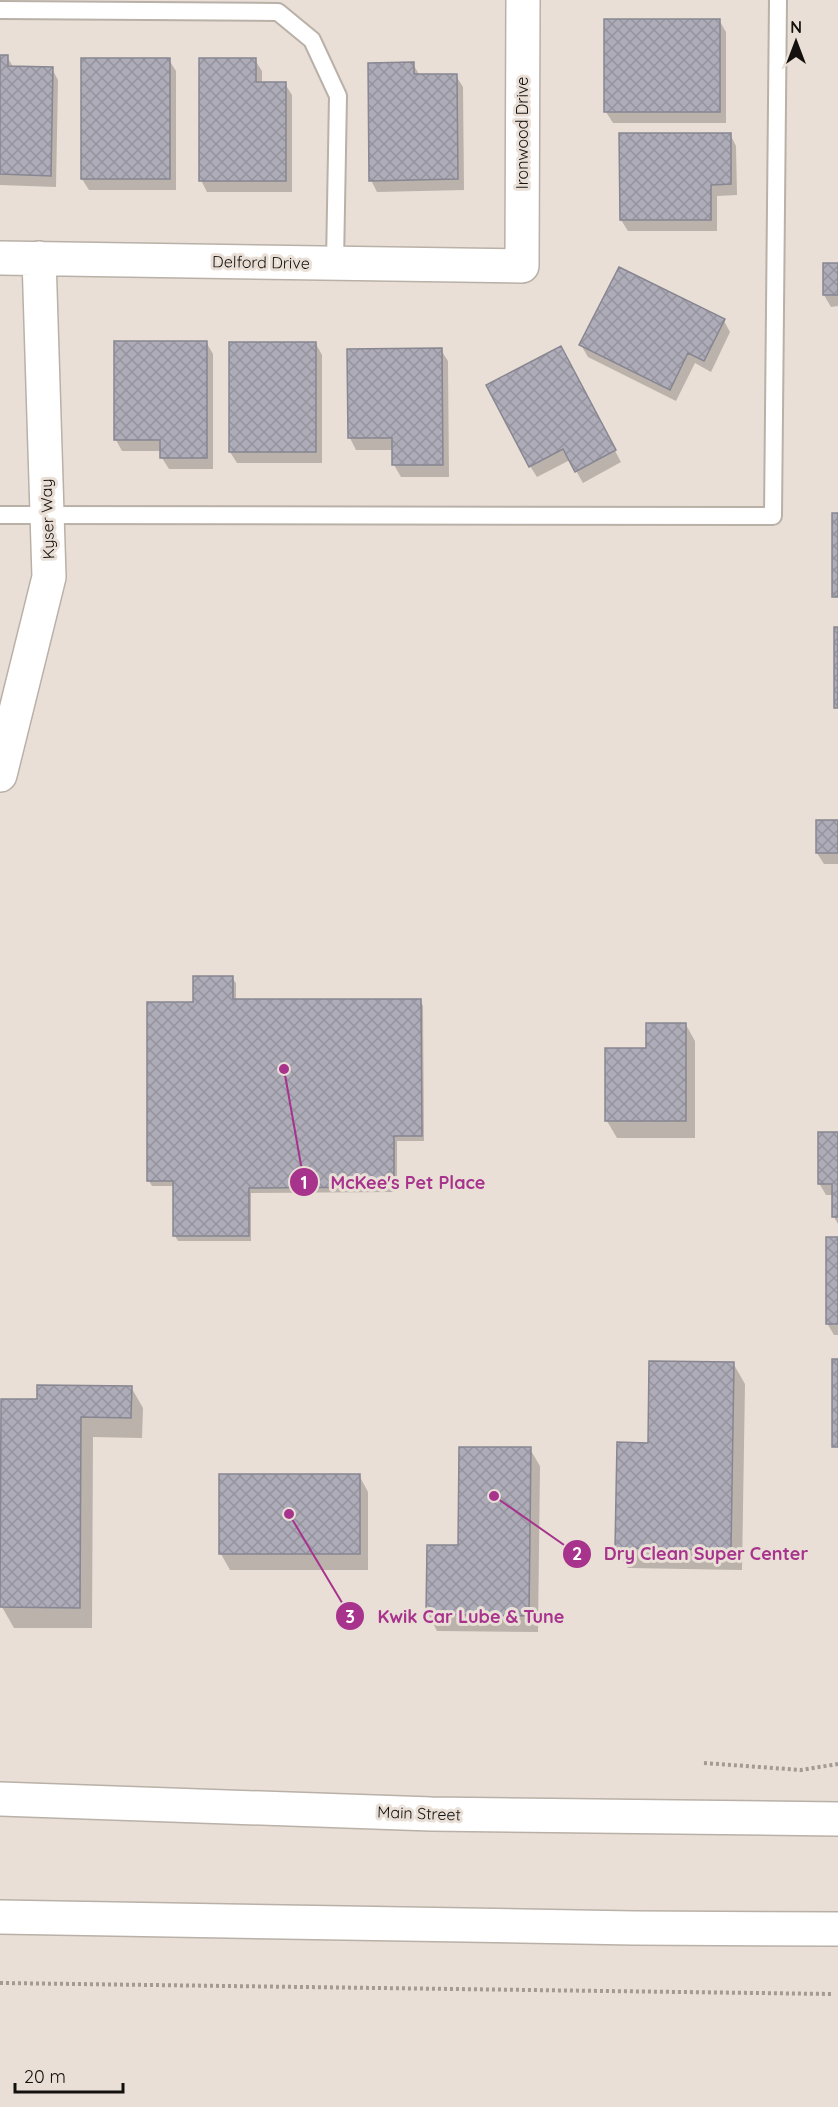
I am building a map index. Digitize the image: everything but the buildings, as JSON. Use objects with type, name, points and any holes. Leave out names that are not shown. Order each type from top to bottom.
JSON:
[{"type":"main road","name":"Ironwood Drive","points":[[522,266],[523,0]]},
{"type":"main road","name":"Delford Drive","points":[[0,258],[522,266]]},
{"type":"main road","name":"Kyser Way","points":[[0,775],[49,577],[39,258]]},
{"type":"main road","name":"Main Street","points":[[0,1799],[431,1814],[838,1819]]},
{"type":"main road","points":[[0,1917],[622,1928],[838,1929]]},
{"type":"lane","points":[[0,515],[773,516],[778,0]]},
{"type":"lane","points":[[0,10],[278,12],[312,40],[338,96],[335,263]]},
{"type":"path","points":[[704,1763],[801,1770],[838,1764]]},
{"type":"path","points":[[0,1983],[832,1994]]},
{"type":"place","name":"McKee's Pet Place","points":[[284,1069]]},
{"type":"place","name":"Dry Clean Super Center","points":[[494,1496]]},
{"type":"place","name":"Kwik Car Lube & Tune","points":[[289,1514]]}]
